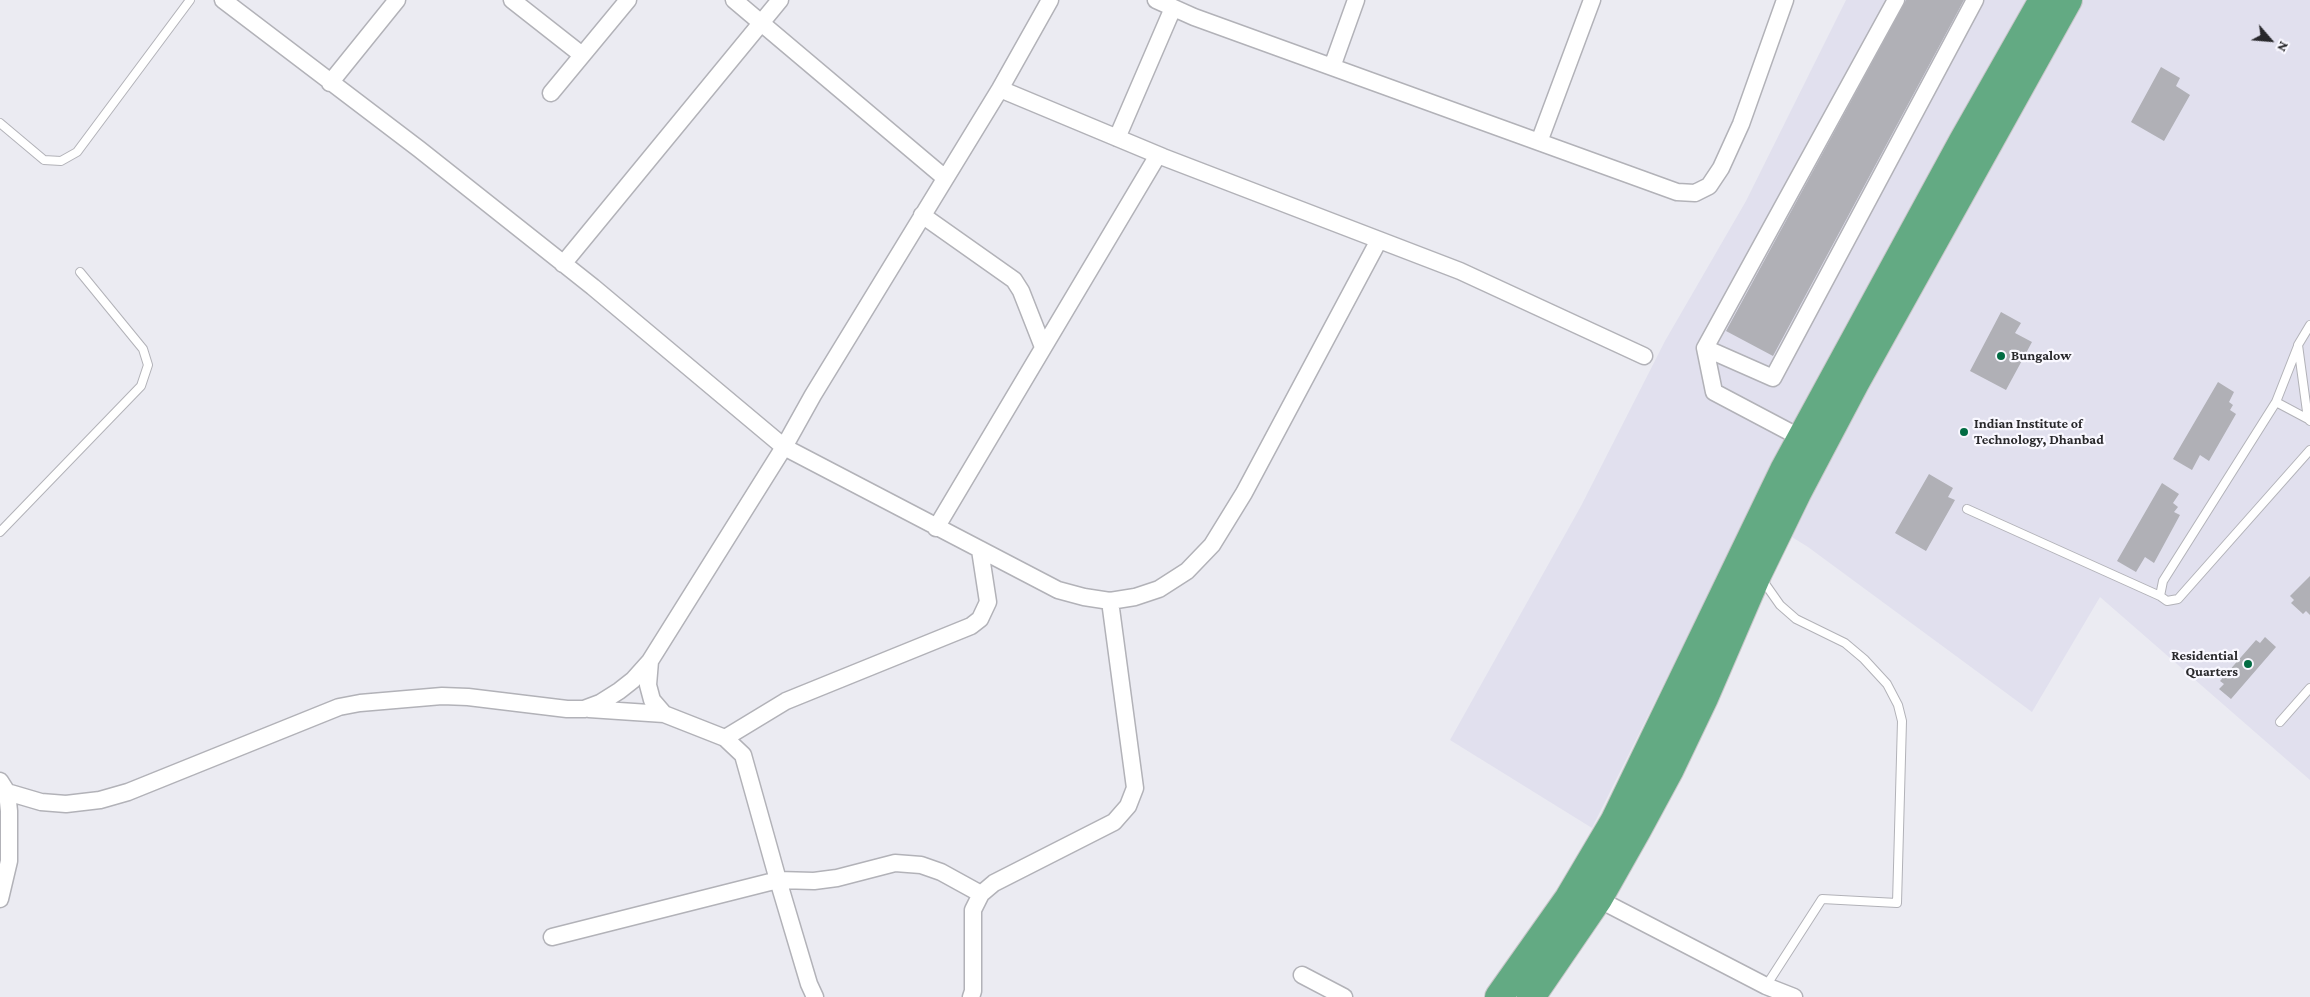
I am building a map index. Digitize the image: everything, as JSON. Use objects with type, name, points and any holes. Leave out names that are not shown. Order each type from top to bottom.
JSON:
[{"type":"highway","points":[[1498,997],[1569,898],[1614,822],[1639,774],[1750,538],[1801,438],[1963,141],[2043,0]]},
{"type":"highway","points":[[1531,997],[1598,899],[1670,769],[1704,698],[1758,573],[1854,383],[2068,0]]},
{"type":"street","points":[[330,82],[397,0]]},
{"type":"street","points":[[512,0],[582,55]]},
{"type":"street","points":[[551,93],[628,0]]},
{"type":"street","points":[[734,0],[945,178]]},
{"type":"street","points":[[563,264],[780,0]]},
{"type":"street","points":[[0,899],[9,861],[4,787],[41,802],[66,804],[100,800],[128,792],[339,707],[360,703],[442,696],[468,697],[567,710],[584,708],[600,703],[634,680],[650,661],[784,447],[922,215],[1000,89],[1050,0]]},
{"type":"street","points":[[1156,0],[1332,67],[1677,192],[1695,193],[1709,186],[1721,168],[1741,124],[1785,0]]},
{"type":"street","points":[[1332,67],[1356,0]]},
{"type":"street","points":[[1539,142],[1592,0]]},
{"type":"street","points":[[1801,438],[1714,392],[1705,348],[1896,0]]},
{"type":"street","points":[[1705,348],[1773,378],[1975,0]]},
{"type":"street","points":[[231,2],[563,264],[784,447],[1058,590],[1110,601],[1134,597],[1159,589],[1187,571],[1212,545],[1244,493],[1379,240]]},
{"type":"street","points":[[1116,138],[1174,8]]},
{"type":"street","points":[[1000,89],[1158,155],[1460,271],[1644,356]]},
{"type":"street","points":[[936,528],[1158,155]]},
{"type":"street","points":[[922,215],[1014,280],[1021,291],[1043,347]]},
{"type":"street","points":[[725,738],[786,701],[971,626],[980,619],[988,602],[980,550]]},
{"type":"street","points":[[970,997],[973,991],[974,910],[981,894],[994,883],[1114,822],[1128,806],[1135,788],[1110,601]]},
{"type":"street","points":[[650,661],[648,685],[652,700],[664,714]]},
{"type":"street","points":[[584,708],[664,714],[725,738],[743,755],[747,763],[778,880],[809,984],[815,997]]},
{"type":"street","points":[[552,937],[778,880],[814,881],[838,878],[895,863],[921,865],[941,872],[981,894]]},
{"type":"street","points":[[1598,899],[1766,986],[1794,997]]},
{"type":"street","points":[[1302,975],[1344,997]]},
{"type":"lane","points":[[0,123],[44,160],[60,161],[77,152],[190,0]]},
{"type":"lane","points":[[0,532],[141,386],[148,364],[143,348],[80,272]]},
{"type":"lane","points":[[2160,596],[2163,581],[2276,402],[2298,345],[2310,325]]},
{"type":"lane","points":[[2298,345],[2309,420]]},
{"type":"lane","points":[[2276,402],[2309,420]]},
{"type":"lane","points":[[1967,509],[2160,596],[2167,601],[2178,599],[2310,450]]},
{"type":"lane","points":[[1758,573],[1780,605],[1796,618],[1845,643],[1864,659],[1887,684],[1898,706],[1902,721],[1897,902],[1822,899],[1766,986]]},
{"type":"lane","points":[[2280,722],[2310,688]]},
{"type":"shaded area","name":"Indian Institute of Technology, Dhanbad","points":[[1846,0],[2310,0],[2310,780],[2100,597],[2032,712],[1808,547],[1750,511],[1592,828],[1450,740],[1581,506],[1665,341],[1746,201]]},
{"type":"building","points":[[1906,0],[1964,0],[1773,356],[1726,331]]},
{"type":"building","points":[[2161,67],[2180,78],[2176,86],[2190,95],[2164,141],[2131,122]]},
{"type":"building","name":"Bungalow","points":[[2001,312],[2021,323],[2015,333],[2032,342],[2006,390],[1970,371]]},
{"type":"building","points":[[2218,382],[2234,392],[2229,402],[2233,405],[2230,410],[2236,414],[2209,461],[2200,455],[2192,470],[2173,459]]},
{"type":"building","points":[[1929,474],[1953,488],[1948,497],[1955,500],[1926,551],[1895,533]]},
{"type":"building","points":[[2162,483],[2179,494],[2173,503],[2178,507],[2174,512],[2180,515],[2154,563],[2145,557],[2136,572],[2117,561]]},
{"type":"building","points":[[2310,576],[2310,615],[2306,611],[2303,614],[2291,603],[2294,600],[2290,596]]},
{"type":"building","name":"Residential Quarters","points":[[2265,637],[2276,647],[2231,699],[2219,689],[2224,684],[2220,681],[2256,640],[2260,643]]},
{"type":"place","name":"Bungalow","points":[[2001,356]]},
{"type":"place","name":"Indian Institute of Technology, Dhanbad","points":[[1964,432]]},
{"type":"place","name":"Residential Quarters","points":[[2248,664]]}]
